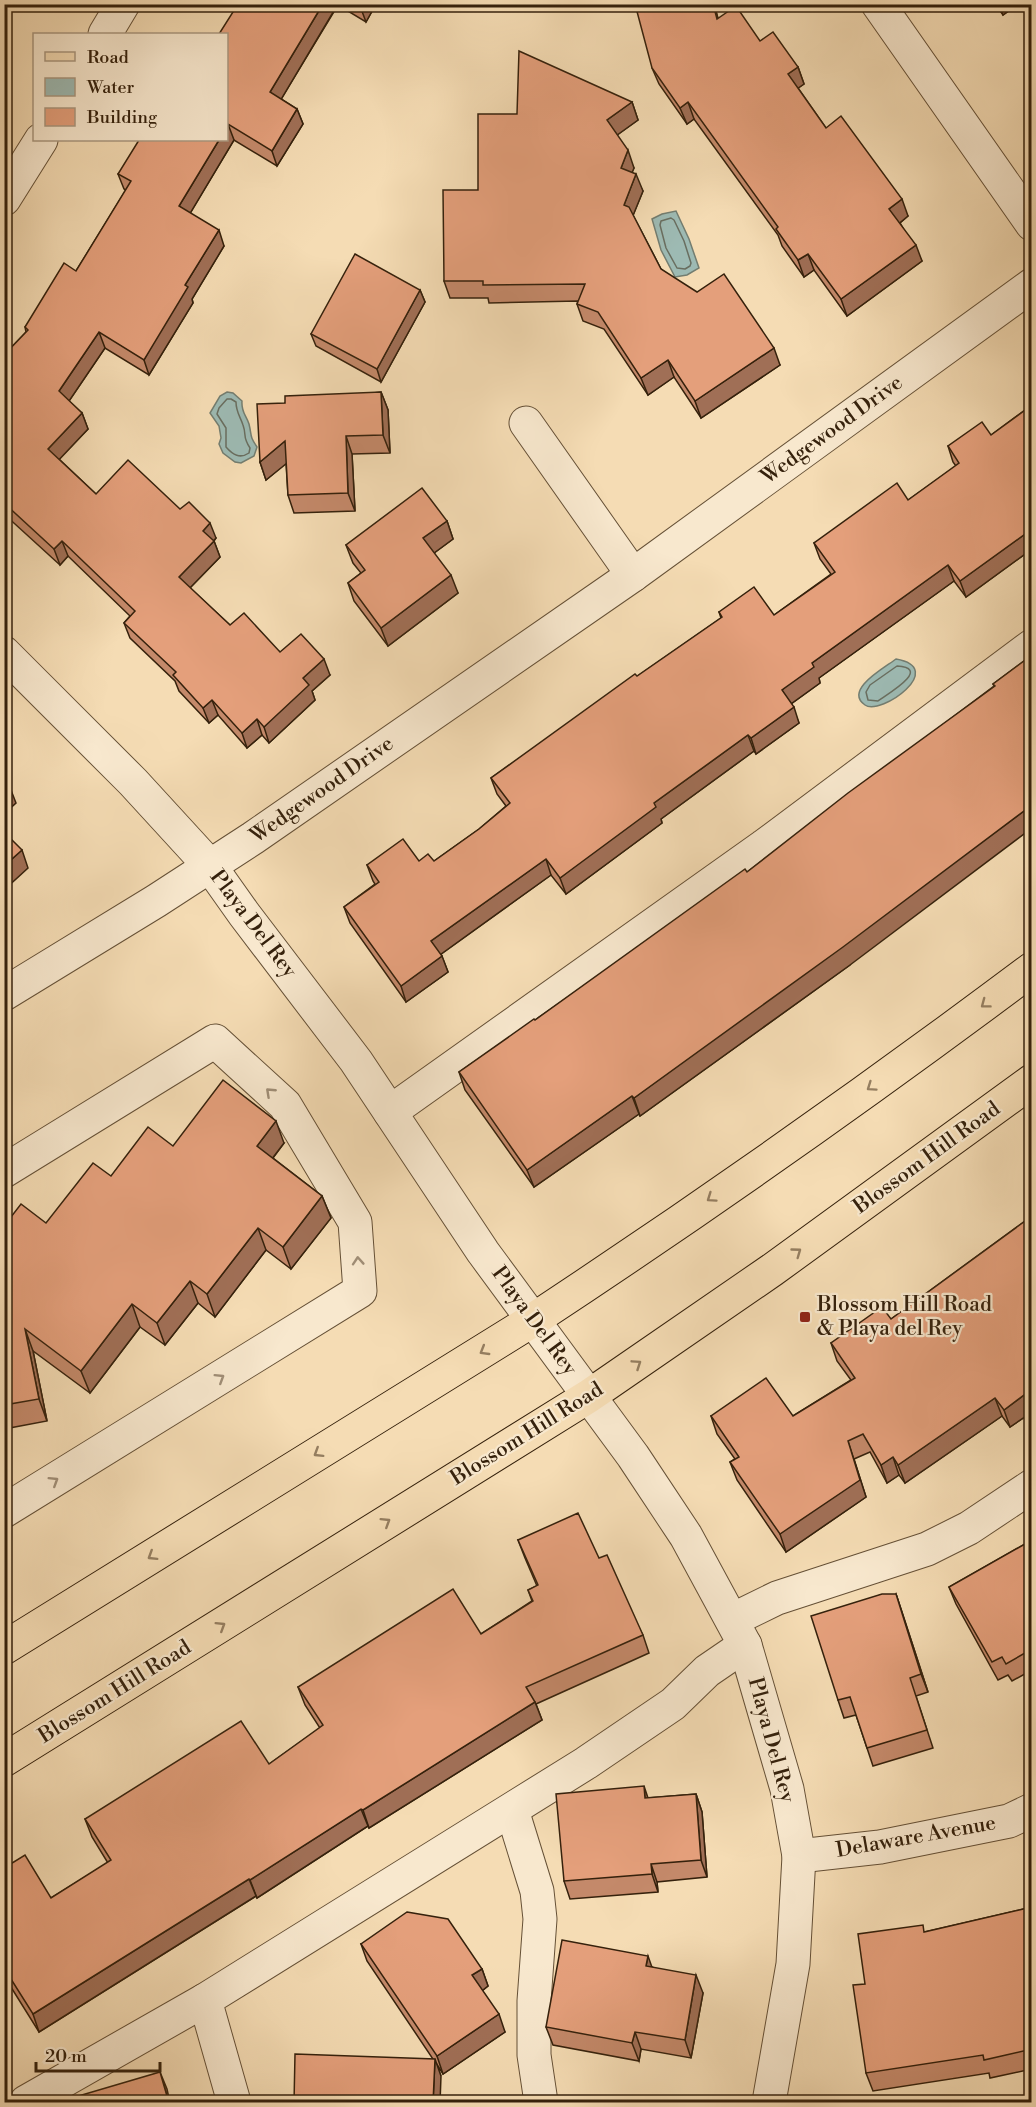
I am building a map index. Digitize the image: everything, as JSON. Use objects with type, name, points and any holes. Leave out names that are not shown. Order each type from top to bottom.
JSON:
[{"type":"main road","points":[[4,1648],[534,1320],[611,1269],[919,1053],[1032,969]]},
{"type":"main road","name":"Blossom Hill Road","points":[[4,1760],[589,1396],[772,1270],[1032,1081]]},
{"type":"street","points":[[106,33],[123,4]]},
{"type":"street","points":[[878,4],[1032,224]]},
{"type":"street","points":[[4,199],[40,141]]},
{"type":"street","name":"Wedgewood Drive","points":[[4,994],[210,866],[633,575],[1032,285]]},
{"type":"street","points":[[526,423],[633,575]]},
{"type":"street","points":[[390,1112],[764,846],[1032,646]]},
{"type":"street","name":"Playa Del Rey","points":[[4,653],[133,782],[210,866],[356,1061],[483,1252],[633,1456],[686,1536],[739,1632],[787,1789],[799,1856],[793,1964],[769,2103]]},
{"type":"street","points":[[4,1171],[215,1041],[285,1106],[355,1222],[360,1291],[4,1511]]},
{"type":"street","points":[[26,2103],[205,2000],[586,1763],[673,1704],[707,1671],[739,1632],[777,1598],[927,1550],[969,1528],[1032,1486]]},
{"type":"street","points":[[512,1810],[537,1891],[540,1919],[534,2001],[534,2055],[541,2103]]},
{"type":"street","name":"Delaware Avenue","points":[[799,1856],[892,1845],[1009,1821],[1032,1810]]},
{"type":"street","points":[[205,2000],[234,2103]]},
{"type":"water","points":[[676,211],[699,268],[687,275],[675,277],[661,250],[652,219]]},
{"type":"water","points":[[227,392],[233,393],[242,401],[243,411],[257,447],[254,456],[241,463],[235,462],[223,453],[219,444],[221,438],[219,426],[210,413],[220,396]]},
{"type":"water","points":[[896,659],[910,664],[915,672],[913,680],[896,698],[873,707],[865,705],[859,693],[863,686],[868,679]]},
{"type":"building","points":[[238,4],[323,4],[270,92],[297,109],[272,151],[228,124],[228,33],[220,33]]},
{"type":"building","points":[[635,4],[713,4],[717,19],[736,6],[760,41],[773,32],[798,67],[788,74],[826,128],[841,116],[902,199],[889,209],[916,245],[841,299],[808,254],[798,260],[776,229],[778,227],[688,102],[680,108],[652,68]]},
{"type":"building","points":[[519,51],[632,102],[607,120],[628,150],[621,168],[636,174],[624,205],[629,207],[661,269],[697,292],[724,274],[774,348],[695,401],[668,360],[641,378],[598,312],[577,304],[585,284],[483,285],[483,281],[444,281],[443,190],[478,190],[478,114],[517,114]]},
{"type":"building","points":[[138,141],[218,141],[179,206],[219,230],[185,285],[188,287],[144,360],[99,332],[59,391],[82,413],[48,449],[96,494],[128,460],[180,509],[189,502],[210,523],[203,531],[214,541],[179,577],[230,625],[244,613],[280,652],[301,634],[324,659],[303,678],[309,685],[264,727],[257,719],[242,733],[212,700],[203,708],[173,675],[176,672],[124,623],[135,611],[62,541],[54,549],[4,503],[4,355],[28,330],[25,327],[64,263],[76,271],[131,181],[118,174]]},
{"type":"building","points":[[355,254],[420,290],[377,369],[311,334]]},
{"type":"building","points":[[381,392],[383,435],[346,436],[348,493],[288,495],[285,441],[260,462],[257,404],[285,403],[285,396]]},
{"type":"building","points":[[1032,405],[1032,529],[960,581],[948,565],[812,663],[814,667],[782,690],[794,707],[751,738],[748,735],[654,803],[656,807],[560,878],[546,859],[431,941],[442,956],[401,986],[344,907],[379,882],[367,865],[403,839],[419,861],[428,854],[434,861],[479,829],[510,803],[491,778],[635,674],[637,676],[722,617],[719,612],[754,587],[774,615],[835,572],[814,543],[897,483],[908,500],[959,463],[948,446],[982,422],[991,435]]},
{"type":"building","points":[[422,488],[447,521],[423,538],[451,575],[381,628],[348,583],[365,570],[346,545]]},
{"type":"building","points":[[1032,655],[1032,805],[843,947],[634,1098],[632,1096],[527,1170],[459,1072],[745,869],[747,872],[848,793],[995,686],[993,684]]},
{"type":"building","points":[[4,780],[9,785],[4,790]]},
{"type":"building","points":[[4,832],[22,850],[4,866]]},
{"type":"building","points":[[223,1080],[276,1121],[257,1146],[322,1196],[283,1247],[258,1228],[207,1294],[190,1281],[157,1323],[132,1304],[81,1371],[25,1329],[39,1399],[4,1405],[4,1226],[21,1204],[46,1223],[93,1163],[111,1176],[148,1127],[173,1146]]},
{"type":"building","points":[[1032,1216],[1032,1389],[1004,1410],[995,1398],[898,1465],[893,1457],[881,1465],[863,1434],[848,1441],[860,1480],[780,1534],[730,1462],[739,1457],[711,1416],[766,1378],[793,1416],[855,1378],[831,1343],[882,1307],[891,1319]]},
{"type":"building","points":[[578,1513],[599,1558],[607,1555],[643,1635],[526,1687],[535,1702],[33,2014],[4,1968],[4,1868],[25,1855],[51,1898],[111,1860],[85,1819],[241,1721],[269,1764],[323,1725],[298,1687],[453,1589],[481,1634],[533,1601],[528,1590],[538,1585],[518,1540]]},
{"type":"building","points":[[1032,1540],[1032,1649],[1006,1664],[1002,1657],[992,1662],[949,1587]]},
{"type":"building","points":[[882,1594],[896,1594],[921,1674],[910,1678],[927,1730],[867,1748],[850,1697],[838,1700],[811,1616]]},
{"type":"building","points":[[644,1786],[645,1798],[696,1794],[701,1860],[651,1864],[652,1874],[564,1881],[556,1794]]},
{"type":"building","points":[[1032,1907],[1032,2049],[984,2060],[983,2055],[866,2073],[853,1985],[865,1984],[858,1934],[923,1925],[924,1932]]},
{"type":"building","points":[[407,1912],[448,1919],[482,1969],[472,1975],[499,2014],[437,2056],[361,1944]]},
{"type":"building","points":[[562,1940],[648,1956],[646,1966],[696,1975],[685,2040],[635,2032],[632,2043],[546,2027]]},
{"type":"building","points":[[295,2054],[435,2059],[433,2103],[294,2103]]},
{"type":"building","points":[[160,2072],[169,2103],[77,2103],[75,2097]]},
{"type":"place","name":"Blossom Hill Road & Playa del Rey","points":[[805,1317]]}]
